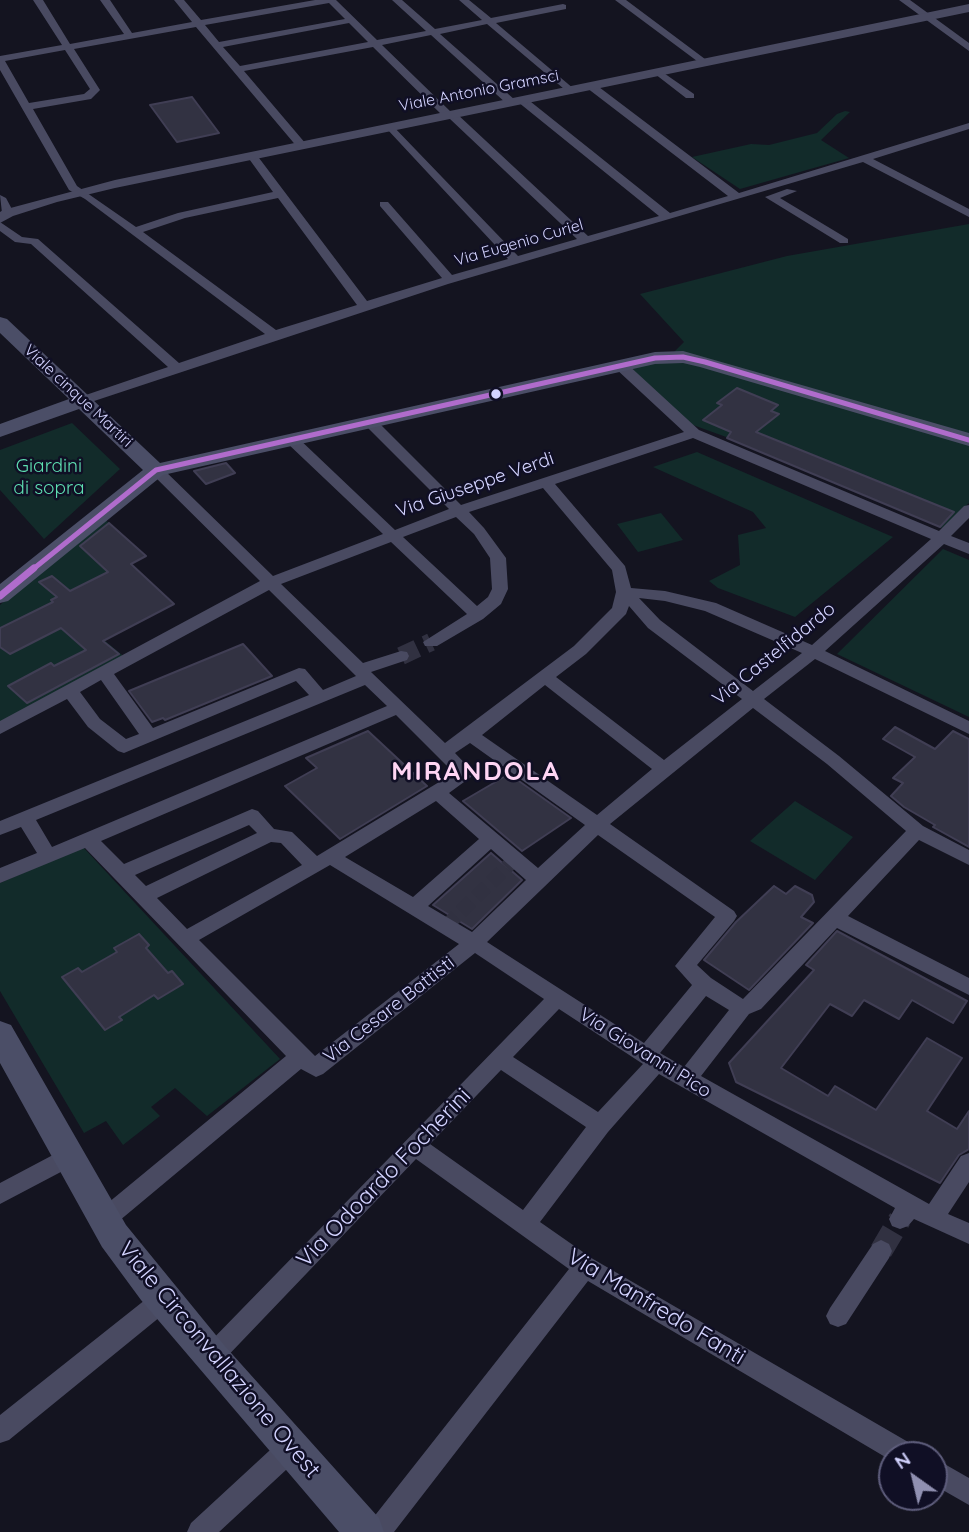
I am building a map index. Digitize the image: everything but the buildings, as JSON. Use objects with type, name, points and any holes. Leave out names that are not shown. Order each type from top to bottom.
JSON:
[{"type":"main road","name":"Viale cinque Martiri","points":[[0,323],[156,470]]},
{"type":"main road","points":[[0,596],[156,470],[655,358],[683,357],[969,440]]},
{"type":"main road","points":[[0,430],[82,401]]},
{"type":"main road","name":"Viale Circonvallazione Ovest","points":[[0,1034],[105,1219],[163,1300],[365,1532]]},
{"type":"street","points":[[26,107],[93,93],[95,90],[38,0]]},
{"type":"street","points":[[105,0],[130,36]]},
{"type":"street","points":[[178,0],[302,146]]},
{"type":"street","points":[[274,335],[73,188],[0,60],[330,0],[585,240]]},
{"type":"street","points":[[397,0],[517,101],[667,216]]},
{"type":"street","points":[[464,0],[570,91]]},
{"type":"street","points":[[620,0],[704,62]]},
{"type":"street","points":[[904,0],[969,48]]},
{"type":"street","points":[[237,70],[563,7]]},
{"type":"street","name":"Viale Antonio Gramsci","points":[[3,219],[82,192],[969,8]]},
{"type":"street","points":[[216,45],[352,20]]},
{"type":"street","points":[[657,72],[690,96]]},
{"type":"street","points":[[591,86],[737,197]]},
{"type":"street","name":"Via Eugenio Curiel","points":[[82,401],[274,335],[450,280],[667,216],[737,197],[766,193],[864,158],[969,126]]},
{"type":"street","points":[[391,127],[515,260]]},
{"type":"street","points":[[766,193],[969,138]]},
{"type":"street","points":[[251,156],[365,307]]},
{"type":"street","points":[[864,158],[969,214]]},
{"type":"street","points":[[766,193],[844,241]]},
{"type":"street","points":[[135,231],[182,215],[280,194]]},
{"type":"street","points":[[0,198],[3,219],[19,240]]},
{"type":"street","points":[[384,204],[450,280]]},
{"type":"street","points":[[0,244],[19,240],[34,241],[177,368]]},
{"type":"street","points":[[620,365],[694,433],[969,550]]},
{"type":"street","points":[[369,421],[490,543],[498,558],[500,589],[495,600],[477,615],[431,642]]},
{"type":"street","name":"Via Giuseppe Verdi","points":[[0,728],[271,582],[392,534],[694,433]]},
{"type":"street","points":[[291,439],[477,615]]},
{"type":"street","points":[[156,470],[466,774],[323,861],[185,939]]},
{"type":"street","points":[[444,752],[470,736],[580,650],[620,610],[624,592],[620,569],[545,481]]},
{"type":"street","name":"Via Castelfidardo","points":[[600,824],[664,769],[814,652],[942,538],[969,509]]},
{"type":"street","points":[[624,592],[665,596],[710,607],[814,652],[969,728]]},
{"type":"street","points":[[624,592],[654,624],[833,760],[917,831],[969,858]]},
{"type":"street","points":[[0,828],[320,697],[401,656]]},
{"type":"street","points":[[104,672],[149,736]]},
{"type":"street","points":[[69,691],[94,723],[124,747],[299,673],[320,697]]},
{"type":"street","points":[[545,677],[664,769]]},
{"type":"street","points":[[0,876],[398,708]]},
{"type":"street","points":[[470,736],[510,766],[600,824],[727,916],[685,966],[704,984],[742,1008]]},
{"type":"street","points":[[437,792],[538,879]]},
{"type":"street","name":"Via Giovanni Pico","points":[[121,873],[252,816],[269,835],[286,837],[323,861],[414,908],[474,943],[651,1058],[906,1213],[933,1217],[969,1234]]},
{"type":"street","points":[[25,817],[48,856]]},
{"type":"street","name":"Via Cesare Battisti","points":[[105,1219],[300,1057],[316,1068],[474,943],[538,879],[600,824]]},
{"type":"street","points":[[686,1079],[742,1008],[754,1003],[832,917],[917,831]]},
{"type":"street","points":[[143,896],[269,835]]},
{"type":"street","points":[[414,908],[492,838]]},
{"type":"street","points":[[89,839],[300,1057]]},
{"type":"street","points":[[832,917],[969,987]]},
{"type":"street","points":[[525,1224],[704,984]]},
{"type":"street","name":"Via Odoardo Focherini","points":[[211,1357],[557,998]]},
{"type":"street","points":[[500,1059],[600,1125]]},
{"type":"street","name":"Via Manfredo Fanti","points":[[414,1145],[586,1267],[882,1441]]},
{"type":"street","points":[[0,1194],[68,1157]]},
{"type":"street","points":[[933,1217],[969,1163]]},
{"type":"street","points":[[838,1316],[881,1251]]},
{"type":"street","points":[[378,1532],[586,1267]]},
{"type":"street","points":[[0,1432],[163,1300]]},
{"type":"street","points":[[200,1532],[291,1448]]},
{"type":"street","points":[[948,1479],[969,1492]]},
{"type":"green space","points":[[850,112],[821,140],[849,158],[740,189],[692,157],[751,144],[769,145],[817,133],[837,114]]},
{"type":"green space","points":[[969,224],[969,438],[674,352],[684,342],[640,294],[787,256]]},
{"type":"green space","points":[[683,357],[969,440],[969,503],[942,528],[740,442],[693,425],[620,365]]},
{"type":"green space","name":"Giardini di sopra","points":[[72,423],[120,469],[44,539],[0,490],[0,450]]},
{"type":"green space","points":[[697,452],[893,537],[795,617],[718,588],[709,581],[740,565],[738,535],[766,528],[753,512],[653,467]]},
{"type":"green space","points":[[661,513],[683,540],[638,552],[617,524]]},
{"type":"green space","points":[[100,515],[146,556],[132,564],[104,640],[127,659],[0,728],[0,605]]},
{"type":"green space","points":[[943,549],[969,560],[969,717],[837,654]]},
{"type":"green space","points":[[795,801],[853,837],[815,880],[750,841]]},
{"type":"green space","points":[[83,847],[280,1059],[207,1116],[175,1088],[151,1107],[160,1116],[123,1145],[106,1121],[84,1133],[0,991],[0,883]]},
{"type":"tunnel","points":[[401,656],[431,642]]},
{"type":"tunnel","points":[[446,926],[515,859]]},
{"type":"tunnel","points":[[881,1251],[900,1219]]},
{"type":"transit line","points":[[0,596],[156,470],[655,358],[683,357],[705,362],[969,440]]},
{"type":"district","name":"MIRANDOLA","points":[[476,772]]}]
